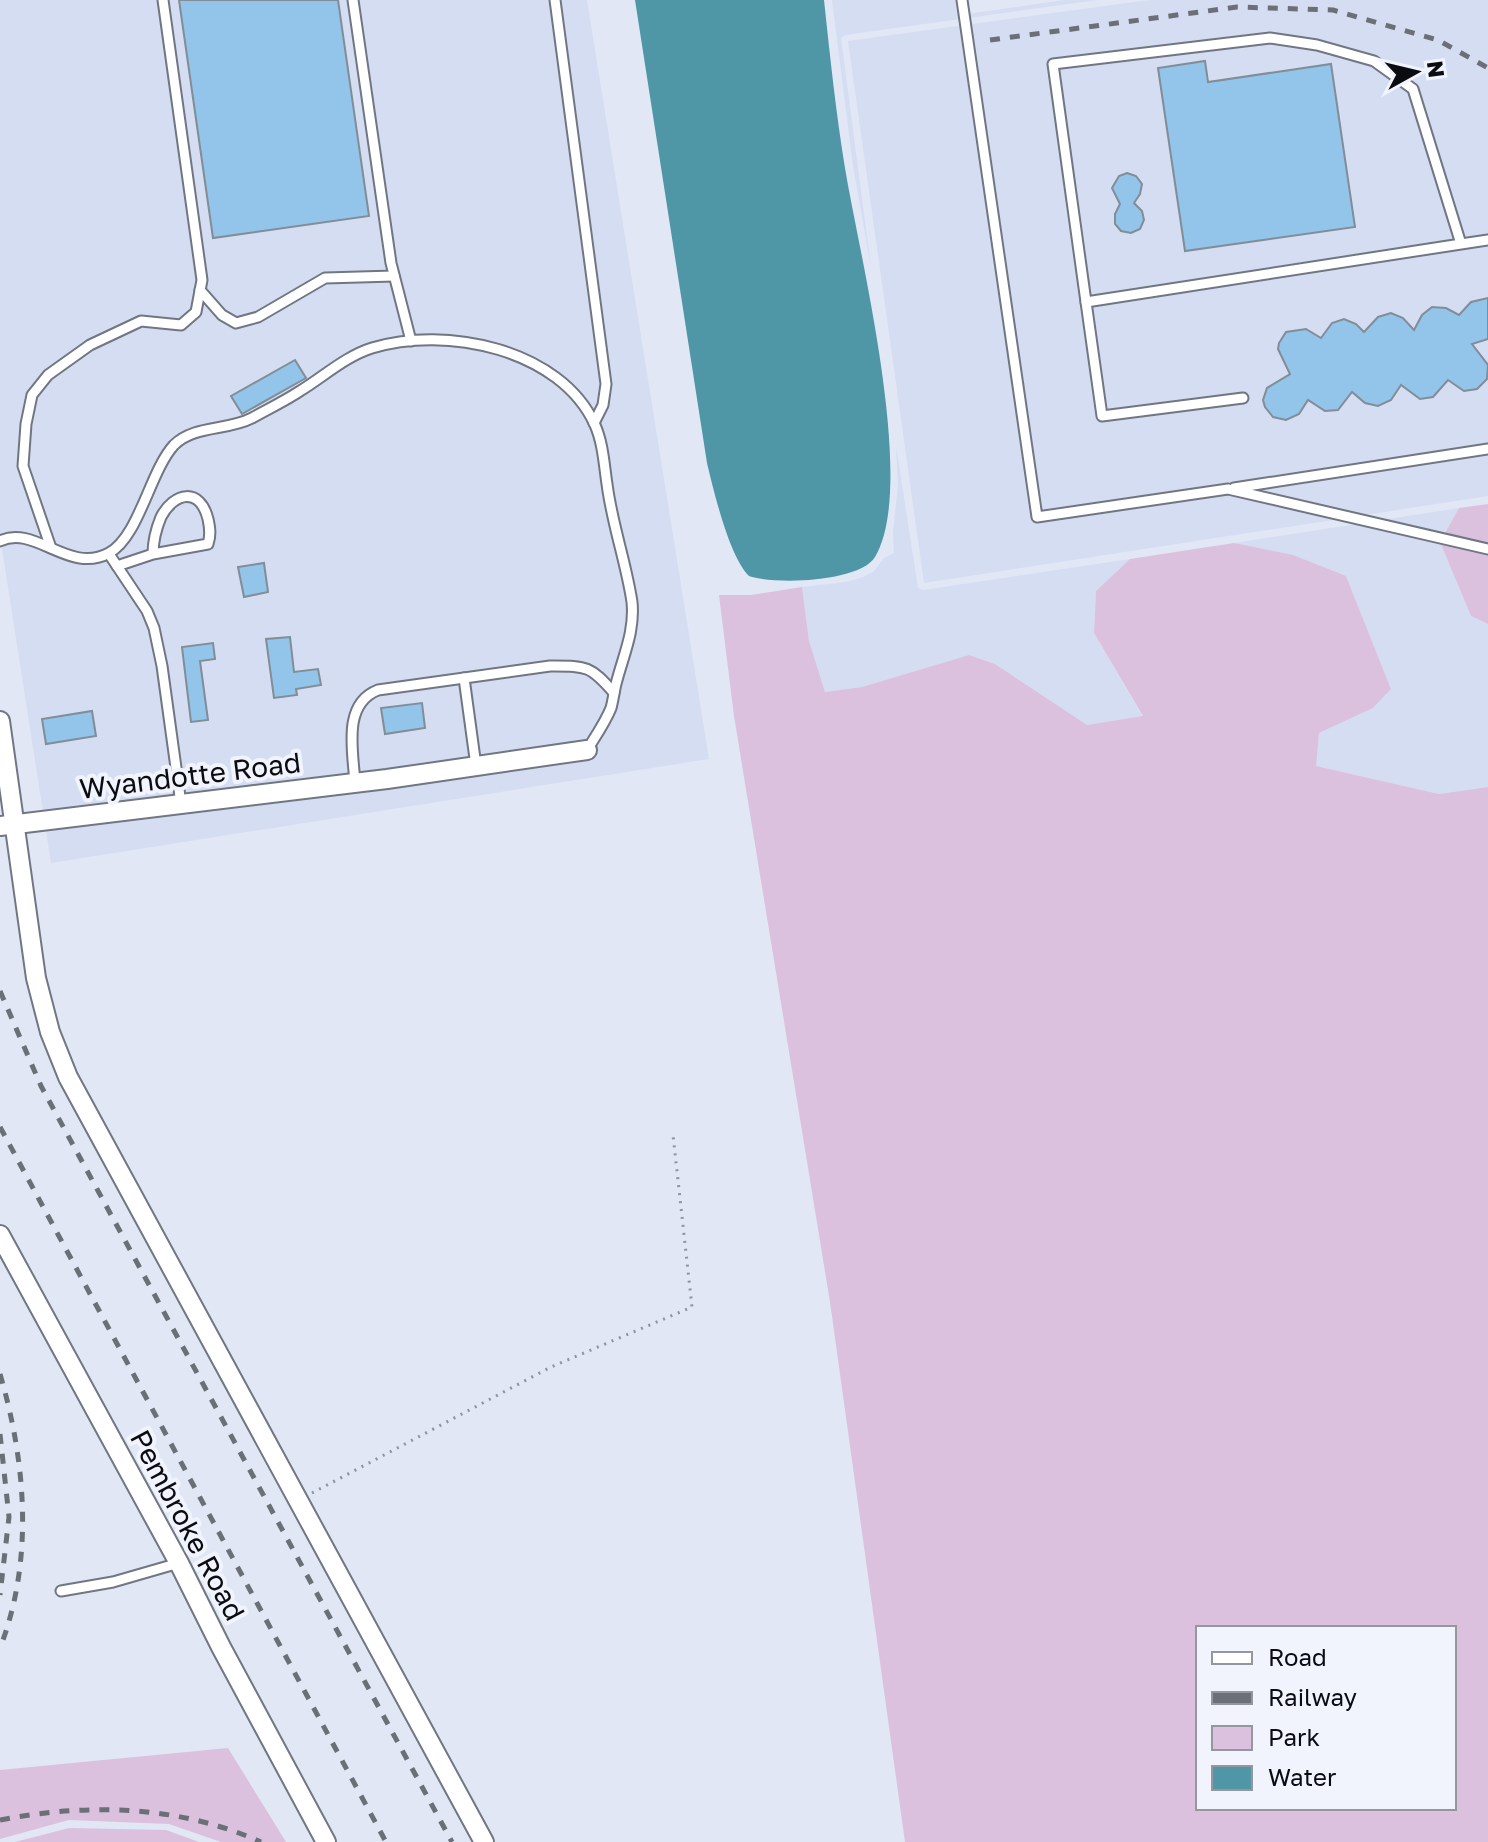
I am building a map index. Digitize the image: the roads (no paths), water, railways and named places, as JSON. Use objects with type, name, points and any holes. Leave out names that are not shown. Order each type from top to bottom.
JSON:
[{"type":"street","points":[[0,721],[8,825],[36,978],[50,1032],[68,1077],[484,1842]]},
{"type":"street","name":"Wyandotte Road","points":[[8,825],[387,779],[587,750]]},
{"type":"street","name":"Pembroke Road","points":[[0,1235],[179,1563],[326,1842]]},
{"type":"lane","points":[[51,548],[23,466],[32,395],[48,375],[90,345],[141,321],[181,325],[196,312],[202,280],[163,0]]},
{"type":"lane","points":[[353,0],[394,276],[411,341]]},
{"type":"lane","points":[[555,0],[606,384],[603,405],[594,423]]},
{"type":"lane","points":[[962,0],[1037,517],[1488,449]]},
{"type":"lane","points":[[1243,398],[1102,416],[1053,64],[1270,38],[1317,45],[1374,61],[1413,89],[1461,244]]},
{"type":"lane","points":[[1086,302],[1488,240]]},
{"type":"lane","points":[[200,290],[222,315],[236,323],[258,317],[325,278],[394,276]]},
{"type":"lane","points":[[0,541],[16,537],[73,558],[97,558],[109,554],[118,547],[132,524],[162,462],[174,445],[192,432],[242,423],[298,393],[357,354],[373,348],[411,341],[443,340],[480,346],[532,361],[554,374],[594,423],[632,605],[629,645],[611,707],[587,750]]},
{"type":"lane","points":[[1228,489],[1488,549]]},
{"type":"lane","points":[[117,566],[153,554],[208,544],[210,528],[204,504],[198,498],[189,496],[174,501],[162,515],[153,540],[153,554]]},
{"type":"lane","points":[[109,554],[147,611],[154,628],[181,804]]},
{"type":"lane","points":[[355,783],[352,732],[355,713],[368,694],[378,690],[550,666],[572,666],[597,673],[614,693]]},
{"type":"lane","points":[[464,678],[476,766]]},
{"type":"lane","points":[[61,1591],[113,1582],[179,1563]]},
{"type":"water","points":[[635,0],[824,0],[842,147],[872,310],[888,425],[890,478],[887,523],[875,557],[853,572],[796,581],[749,576],[729,539],[707,463]]},
{"type":"railway","points":[[990,40],[1237,7],[1333,10],[1438,40],[1488,68]]},
{"type":"railway","points":[[0,991],[41,1086],[452,1842]]},
{"type":"railway","points":[[0,1127],[386,1842]]},
{"type":"railway","points":[[0,1374],[16,1442],[22,1511],[18,1581],[0,1648]]},
{"type":"railway","points":[[0,1434],[9,1517],[0,1595]]},
{"type":"railway","points":[[0,1820],[66,1811],[132,1811],[198,1821],[261,1842]]}]
